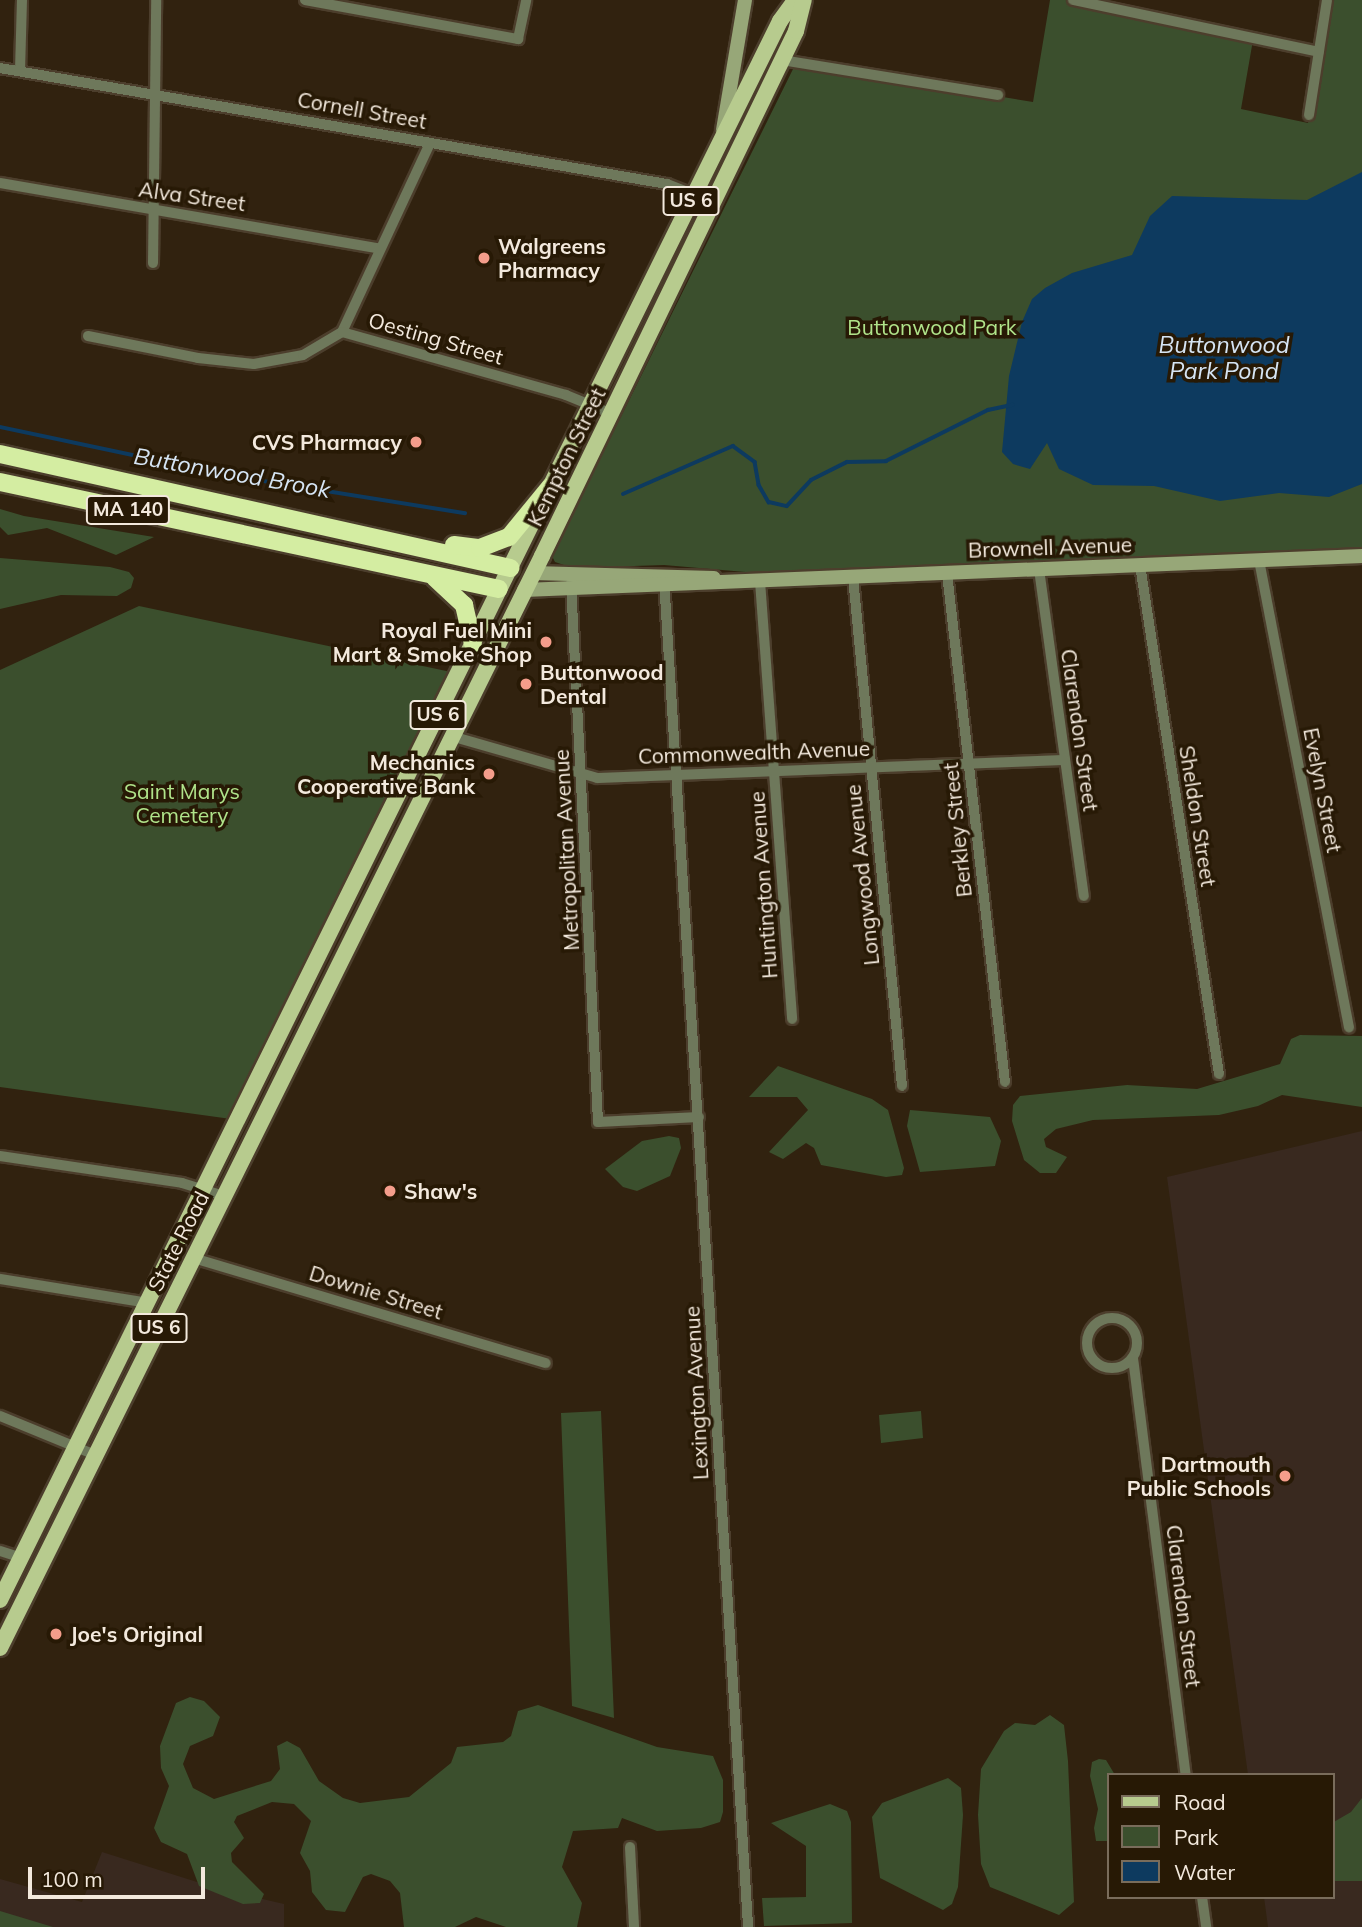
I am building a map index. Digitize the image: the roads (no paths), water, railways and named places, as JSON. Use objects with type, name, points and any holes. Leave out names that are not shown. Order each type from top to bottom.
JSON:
[{"type":"highway","name":"MA 140","points":[[0,453],[510,568]]},
{"type":"highway","name":"MA 140","points":[[0,482],[436,578],[499,589]]},
{"type":"highway","points":[[322,526],[398,532],[480,548],[509,537],[550,487]]},
{"type":"highway","points":[[436,578],[464,605],[473,643]]},
{"type":"main road","points":[[722,138],[745,0]]},
{"type":"main road","name":"Kempton Street","points":[[338,920],[722,138],[795,0]]},
{"type":"main road","name":"Kempton Street","points":[[357,929],[782,60],[804,0]]},
{"type":"main road","points":[[748,86],[765,94]]},
{"type":"main road","name":"Brownell Avenue","points":[[510,568],[571,576],[760,581],[1362,556]]},
{"type":"main road","name":"Brownell Avenue","points":[[499,589],[572,591],[664,580]]},
{"type":"main road","points":[[338,920],[357,929]]},
{"type":"main road","name":"State Road","points":[[0,1600],[338,920]]},
{"type":"main road","name":"State Road","points":[[0,1648],[357,929]]},
{"type":"street","points":[[20,71],[22,0]]},
{"type":"street","points":[[153,263],[156,0]]},
{"type":"street","points":[[305,0],[518,39],[526,0]]},
{"type":"street","points":[[1073,0],[1319,52]]},
{"type":"street","points":[[1309,115],[1327,0]]},
{"type":"street","points":[[782,60],[998,95]]},
{"type":"street","name":"Cornell Street","points":[[0,68],[653,181],[695,193],[713,202]]},
{"type":"street","points":[[342,332],[378,248],[430,143]]},
{"type":"street","name":"Alva Street","points":[[0,183],[378,248]]},
{"type":"street","name":"Oesting Street","points":[[88,336],[198,358],[254,364],[303,355],[342,332],[591,404],[610,413]]},
{"type":"street","name":"Evelyn Street","points":[[1259,560],[1349,1027]]},
{"type":"street","name":"Sheldon Street","points":[[1140,565],[1219,1074]]},
{"type":"street","name":"Clarendon Street","points":[[1039,569],[1084,896]]},
{"type":"street","name":"Berkley Street","points":[[947,573],[1005,1082]]},
{"type":"street","name":"Metropolitan Avenue","points":[[571,576],[598,1122],[699,1117]]},
{"type":"street","name":"Longwood Avenue","points":[[853,577],[902,1086]]},
{"type":"street","name":"Lexington Avenue","points":[[664,580],[748,1927]]},
{"type":"street","name":"Huntington Avenue","points":[[760,581],[792,1019]]},
{"type":"street","name":"Commonwealth Avenue","points":[[451,736],[597,778],[1065,760]]},
{"type":"street","points":[[0,1156],[205,1189],[224,1196]]},
{"type":"street","name":"Downie Street","points":[[193,1258],[547,1363]]},
{"type":"street","points":[[0,1279],[148,1304]]},
{"type":"street","name":"Clarendon Street","points":[[1133,1358],[1120,1368],[1096,1364],[1087,1350],[1093,1327],[1116,1318],[1131,1326],[1138,1342],[1133,1358],[1186,1773]]},
{"type":"street","points":[[0,1416],[96,1455]]},
{"type":"street","points":[[0,1551],[21,1558]]},
{"type":"street","points":[[630,1847],[634,1927]]},
{"type":"street","points":[[1202,1899],[1206,1927]]},
{"type":"water","name":"Buttonwood Park Pond","points":[[1362,172],[1362,484],[1329,497],[1279,493],[1220,501],[1154,486],[1093,485],[1059,469],[1047,443],[1030,469],[1013,464],[1002,452],[1009,376],[1022,322],[1032,299],[1045,288],[1072,273],[1132,255],[1150,216],[1172,196],[1307,200]]},
{"type":"waterway","name":"Buttonwood Brook","points":[[623,494],[733,446],[755,462],[759,485],[769,502],[787,506],[811,480],[847,462],[886,461],[988,410],[1012,405]]},
{"type":"waterway","name":"Buttonwood Brook","points":[[0,427],[233,476],[465,513]]},
{"type":"place","name":"Walgreens Pharmacy","points":[[484,258]]},
{"type":"place","name":"CVS Pharmacy","points":[[416,442]]},
{"type":"place","name":"Royal Fuel Mini Mart & Smoke Shop","points":[[546,642]]},
{"type":"place","name":"Buttonwood Dental","points":[[526,684]]},
{"type":"place","name":"Mechanics Cooperative Bank","points":[[489,774]]},
{"type":"place","name":"Shaw's","points":[[390,1191]]},
{"type":"place","name":"Dartmouth Public Schools","points":[[1285,1476]]},
{"type":"place","name":"Joe's Original","points":[[56,1634]]},
{"type":"park label","name":"Buttonwood Park","points":[[932,327]]},
{"type":"park label","name":"Saint Marys Cemetery","points":[[182,803]]}]
